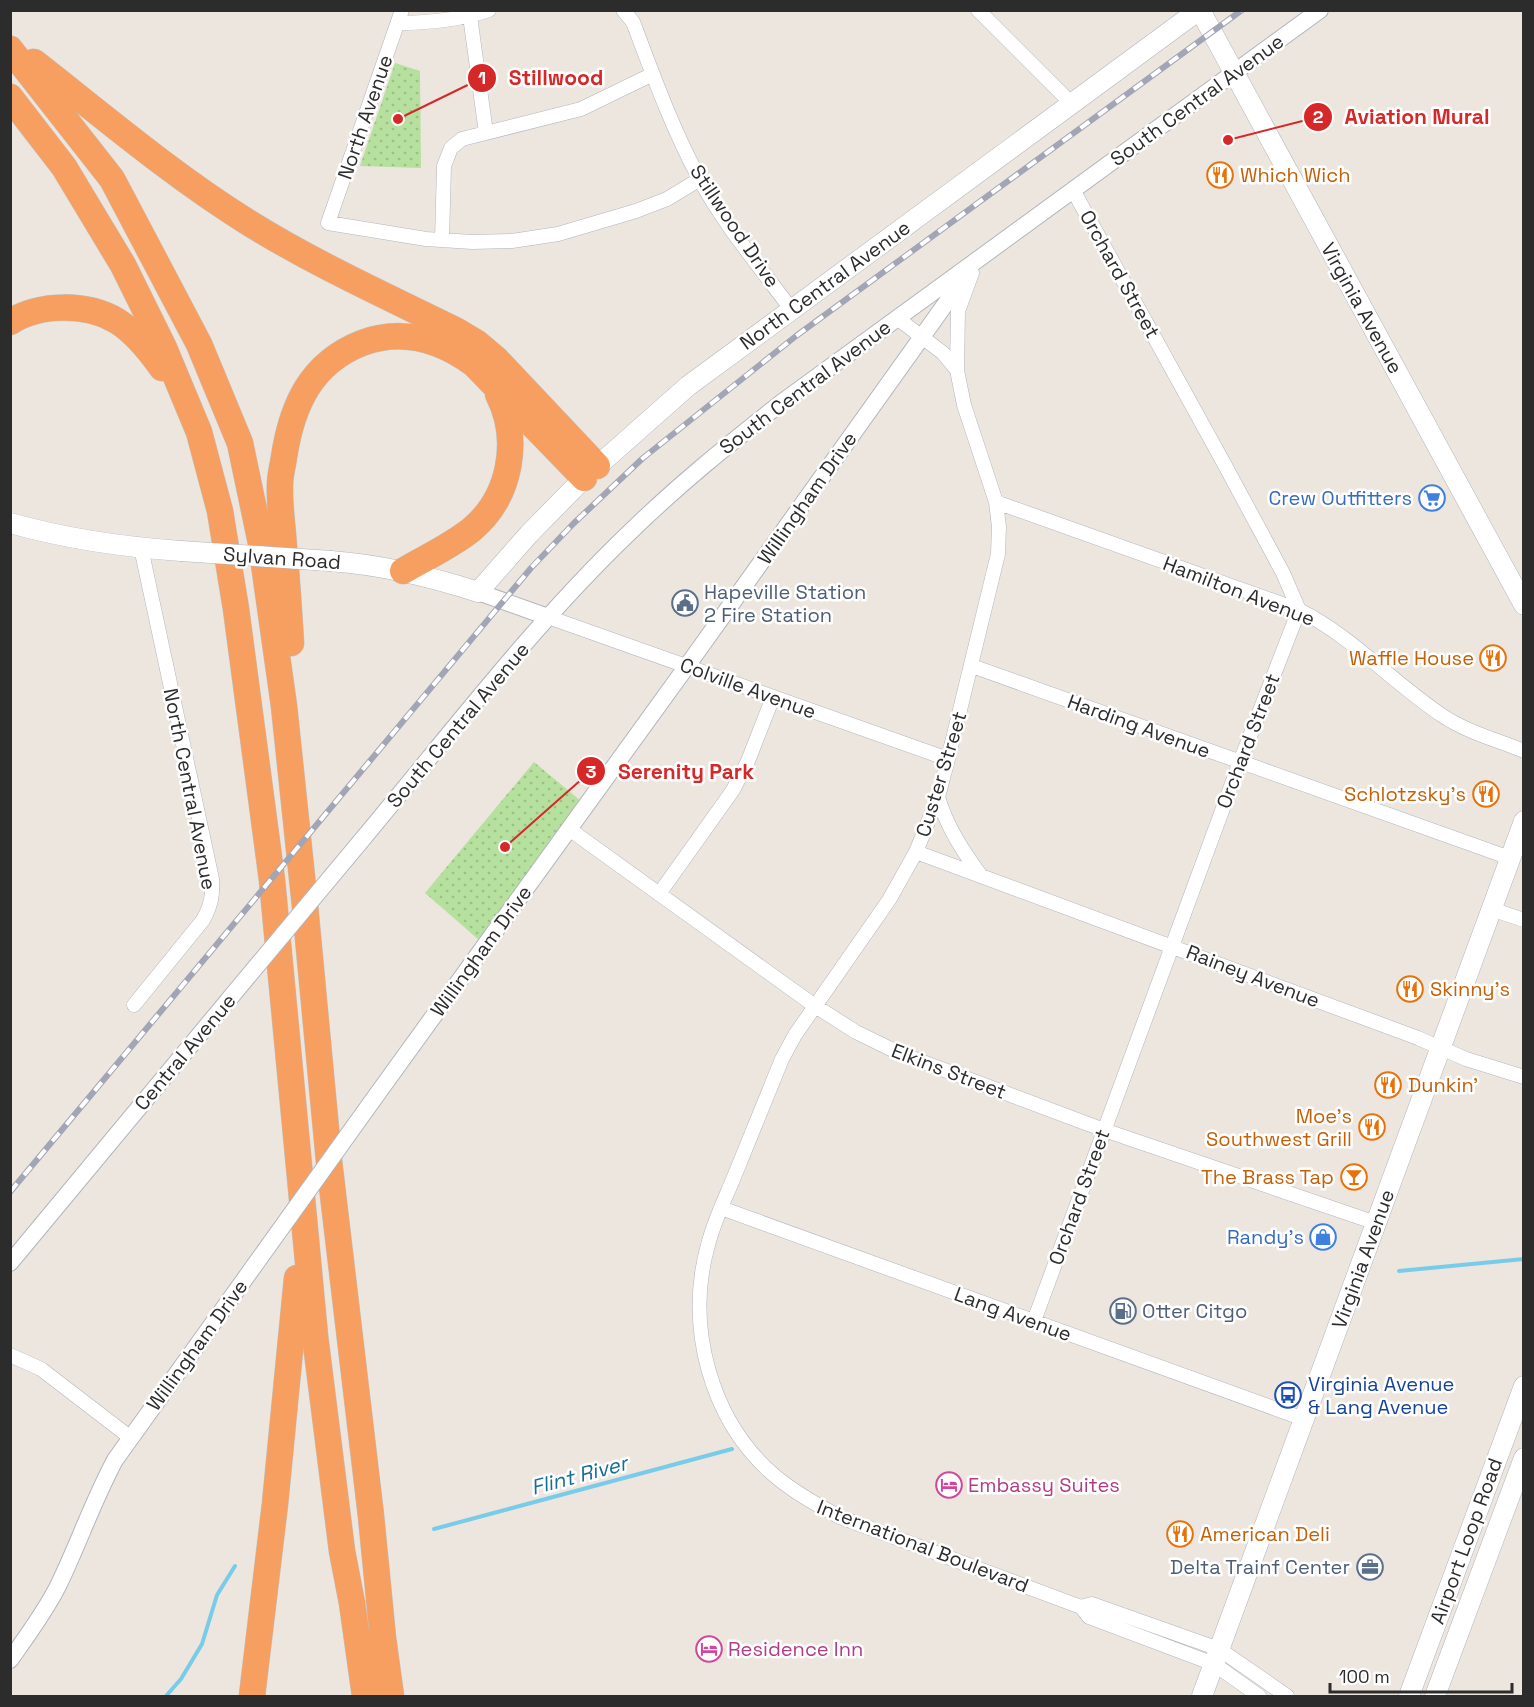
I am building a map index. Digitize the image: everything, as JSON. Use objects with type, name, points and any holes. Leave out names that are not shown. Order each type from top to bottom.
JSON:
[{"type":"highway","points":[[10,44],[180,175],[244,220],[313,260],[477,343],[496,359],[591,472]]},
{"type":"highway","points":[[10,49],[112,179],[200,344],[240,443],[261,543],[284,706],[328,1161],[371,1516],[382,1638],[391,1696]]},
{"type":"highway","points":[[10,97],[64,167],[123,265],[164,348],[199,432],[220,511],[236,609],[279,939],[285,1036],[315,1336],[339,1528],[365,1696]]},
{"type":"highway","points":[[10,322],[41,310],[67,308],[94,311],[118,321],[148,348],[185,398]]},
{"type":"highway","points":[[284,706],[291,645],[280,483],[288,432],[303,391],[330,361],[349,348],[369,340],[392,336],[415,337],[447,347],[474,364],[591,472]]},
{"type":"highway","points":[[403,571],[471,530],[497,499],[510,461],[511,441],[503,404],[492,383]]},
{"type":"highway","points":[[252,1696],[275,1504],[303,1221]]},
{"type":"highway","points":[[371,1516],[405,1696]]},
{"type":"main road","name":"North Central Avenue","points":[[478,592],[529,534],[591,472],[688,386],[1199,10]]},
{"type":"main road","name":"Virginia Avenue","points":[[1199,10],[1524,605]]},
{"type":"main road","name":"Sylvan Road","points":[[10,523],[67,537],[141,548],[331,561],[403,571],[478,592]]},
{"type":"main road","name":"Virginia Avenue","points":[[1202,1696],[1524,821]]},
{"type":"main road","name":"Airport Loop Road","points":[[1409,1696],[1524,1386]]},
{"type":"main road","name":"Airport Loop Road","points":[[1436,1696],[1524,1458]]},
{"type":"street","points":[[400,17],[432,23],[489,10]]},
{"type":"street","name":"Stillwood Drive","points":[[623,10],[633,22],[670,120],[700,179],[728,225],[791,309]]},
{"type":"street","points":[[978,10],[1072,104]]},
{"type":"street","name":"South Central Avenue","points":[[361,841],[548,617],[629,532],[716,455],[781,403],[1320,10]]},
{"type":"street","points":[[470,16],[486,133]]},
{"type":"street","name":"North Avenue","points":[[400,17],[328,223],[442,240]]},
{"type":"street","points":[[652,74],[582,109],[462,140],[451,148],[444,166],[442,240],[512,241],[558,234],[636,211],[667,199],[700,179]]},
{"type":"street","name":"Orchard Street","points":[[1034,1321],[1240,762],[1299,610],[1283,573],[1073,190]]},
{"type":"street","name":"Willingham Drive","points":[[10,1660],[30,1633],[57,1587],[98,1492],[130,1438],[978,258]]},
{"type":"street","name":"Custer Street","points":[[721,1208],[782,1059],[795,1035],[889,900],[916,852],[938,797],[998,554],[999,528],[996,502],[964,405],[957,370],[958,311],[978,258]]},
{"type":"street","points":[[897,318],[943,353],[957,370]]},
{"type":"street","name":"Hamilton Avenue","points":[[996,502],[1299,610],[1341,635],[1444,717],[1524,751]]},
{"type":"street","name":"North Central Avenue","points":[[134,1005],[203,920],[210,908],[213,895],[212,879],[141,548]]},
{"type":"street","name":"Sylvan Road","points":[[478,592],[548,617]]},
{"type":"street","name":"Colville Avenue","points":[[548,617],[948,759]]},
{"type":"street","name":"Harding Avenue","points":[[972,666],[1510,858]]},
{"type":"street","points":[[659,894],[733,790],[748,761],[773,697]]},
{"type":"street","points":[[938,797],[944,819],[958,844],[981,876]]},
{"type":"street","name":"Elkins Street","points":[[569,829],[815,1006],[856,1032],[899,1053],[1104,1130],[1376,1223]]},
{"type":"street","name":"Central Avenue","points":[[10,1263],[361,841]]},
{"type":"street","name":"Rainey Avenue","points":[[916,852],[1408,1034],[1466,1059],[1524,1077]]},
{"type":"street","points":[[1491,909],[1524,920]]},
{"type":"street","name":"Lang Avenue","points":[[721,1208],[1304,1419]]},
{"type":"street","name":"International Boulevard","points":[[721,1208],[708,1245],[703,1268],[699,1315],[703,1350],[713,1384],[727,1417],[747,1446],[774,1475],[805,1499],[840,1517],[1081,1607],[1089,1617],[1217,1656]]},
{"type":"street","points":[[10,1354],[41,1369],[130,1438]]},
{"type":"street","points":[[1217,1656],[1259,1696]]},
{"type":"street","points":[[1217,1656],[1287,1696]]},
{"type":"green space","points":[[395,63],[420,71],[421,168],[360,166]]},
{"type":"green space","points":[[534,762],[581,801],[479,940],[425,893]]},
{"type":"waterway","name":"Flint River","points":[[1399,1271],[1524,1259]]},
{"type":"waterway","name":"Flint River","points":[[434,1529],[732,1449]]},
{"type":"waterway","name":"Flint River","points":[[166,1696],[181,1679],[202,1644],[217,1595],[235,1566]]},
{"type":"railway","points":[[10,1192],[531,568],[573,524],[643,458],[796,336],[1242,10]]},
{"type":"place","name":"Stillwood","points":[[398,119]]},
{"type":"place","name":"Aviation Mural","points":[[1228,140]]},
{"type":"place","name":"Which Wich","points":[[1220,175]]},
{"type":"place","name":"Crew Outfitters","points":[[1432,498]]},
{"type":"place","name":"Hapeville Station 2 Fire Station","points":[[685,603]]},
{"type":"place","name":"Waffle House","points":[[1493,658]]},
{"type":"place","name":"Schlotzsky's","points":[[1486,794]]},
{"type":"place","name":"Serenity Park","points":[[505,847]]},
{"type":"place","name":"Skinny's","points":[[1410,989]]},
{"type":"place","name":"Dunkin'","points":[[1388,1085]]},
{"type":"place","name":"Moe's Southwest Grill","points":[[1372,1127]]},
{"type":"place","name":"The Brass Tap","points":[[1354,1177]]},
{"type":"place","name":"Randy's","points":[[1323,1237]]},
{"type":"place","name":"Otter Citgo","points":[[1123,1311]]},
{"type":"place","name":"Virginia Avenue & Lang Avenue","points":[[1288,1395]]},
{"type":"place","name":"Embassy Suites","points":[[949,1485]]},
{"type":"place","name":"American Deli","points":[[1180,1534]]},
{"type":"place","name":"Delta Trainf Center","points":[[1370,1567]]},
{"type":"place","name":"Residence Inn","points":[[709,1649]]}]
